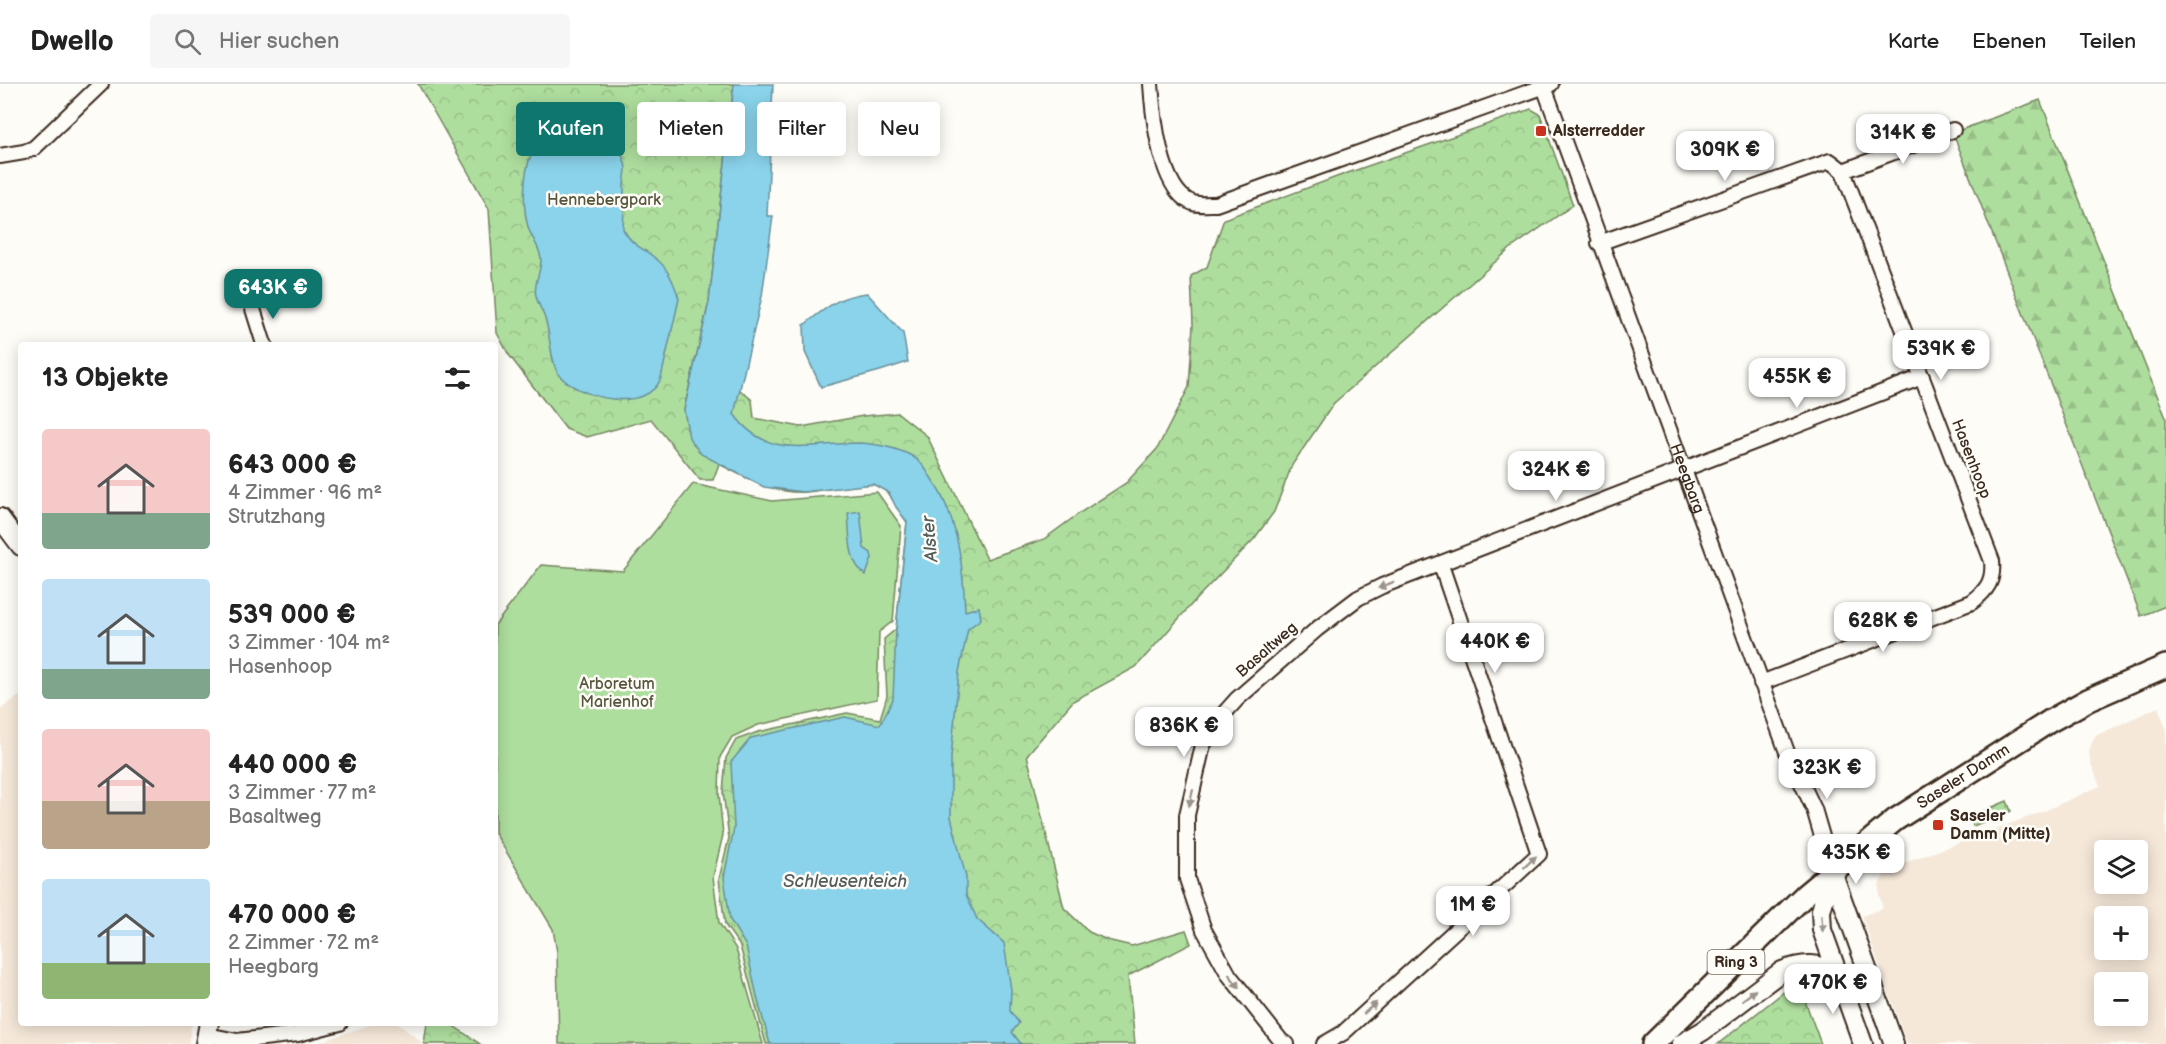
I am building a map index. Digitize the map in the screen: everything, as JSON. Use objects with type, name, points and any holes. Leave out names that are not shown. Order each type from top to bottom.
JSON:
[{"type":"main road","name":"Saseler Damm","points":[[1653,1044],[1771,926],[1832,871],[1902,816],[2025,736],[2088,700],[2166,666]]},
{"type":"street","points":[[0,156],[34,148],[101,84]]},
{"type":"street","points":[[1151,84],[1154,127],[1170,179],[1183,197],[1194,203],[1216,204],[1546,85]]},
{"type":"street","name":"Heegbarg","points":[[1546,85],[1599,243],[1761,683],[1795,771],[1814,809],[1832,871],[1894,1044]]},
{"type":"street","points":[[1599,243],[1830,161],[1843,171],[1953,130]]},
{"type":"street","name":"Hasenhoop","points":[[1761,683],[1972,602],[1986,591],[1991,581],[1992,561],[1843,171]]},
{"type":"street","points":[[253,309],[263,342]]},
{"type":"street","name":"Basaltweg","points":[[1287,1044],[1282,1042],[1229,975],[1204,930],[1187,879],[1187,815],[1203,745],[1220,718],[1237,699],[1333,617],[1358,598],[1382,586],[1922,377]]},
{"type":"street","points":[[0,518],[18,542]]},
{"type":"street","points":[[1324,1044],[1343,1033],[1539,854],[1441,565]]},
{"type":"street","points":[[1832,871],[1821,920],[1837,974],[1863,1044]]},
{"type":"street","points":[[1681,1044],[1782,971],[1811,964],[1837,974]]},
{"type":"street","points":[[207,1034],[237,1041],[298,1034],[329,1026]]},
{"type":"shaded area","points":[[18,697],[18,1026],[191,1026],[188,1044],[0,1044],[0,709]]},
{"type":"shaded area","points":[[2158,707],[2166,728],[2166,1044],[1907,1044],[1862,916],[1883,908],[1879,885],[1884,875],[1894,867],[2042,812],[2100,786],[2090,761],[2089,750],[2095,736]]},
{"type":"shaded area","points":[[366,1026],[401,1026],[424,1044],[314,1044]]},
{"type":"green space","name":"Hennebergpark","points":[[418,84],[734,84],[732,102],[637,102],[637,156],[726,156],[709,302],[684,409],[740,390],[752,400],[754,418],[801,427],[863,416],[898,413],[927,436],[987,559],[1044,539],[1126,483],[1157,449],[1189,387],[1193,325],[1191,276],[1207,267],[1224,219],[1531,109],[1540,114],[1573,205],[1510,249],[1334,403],[1292,465],[1274,512],[1254,539],[1198,597],[1136,667],[1073,701],[1027,755],[1064,908],[1089,932],[1107,940],[1132,946],[1186,930],[1191,944],[1128,976],[1135,1044],[766,1044],[740,946],[725,925],[719,879],[729,838],[723,792],[726,758],[736,740],[758,732],[847,713],[880,719],[887,696],[884,639],[896,629],[907,522],[890,495],[875,485],[794,492],[771,488],[719,464],[713,480],[700,480],[651,419],[587,437],[566,429],[509,355],[497,333],[489,209]]},
{"type":"green space","points":[[2040,100],[2166,418],[2166,606],[2141,616],[1953,133]]},
{"type":"green space","name":"Arboretum Marienhof","points":[[693,484],[772,501],[877,492],[901,526],[893,621],[879,632],[877,699],[758,725],[732,737],[720,757],[719,794],[723,835],[713,877],[719,923],[736,949],[763,1044],[559,1044],[557,952],[553,929],[498,838],[498,621],[541,565],[623,571]]},
{"type":"green space","points":[[2007,801],[2011,811],[1973,826],[1969,817]]},
{"type":"green space","points":[[1785,991],[1802,993],[1821,1044],[1718,1044]]},
{"type":"green space","points":[[427,1026],[453,1026],[480,1044],[424,1044]]},
{"type":"water","name":"Schleusenteich","points":[[734,84],[773,84],[772,102],[757,102],[757,156],[770,156],[767,216],[773,216],[762,296],[734,414],[747,429],[775,444],[807,446],[859,443],[906,453],[920,462],[947,507],[960,558],[965,611],[979,607],[981,619],[968,629],[959,672],[951,758],[951,817],[966,877],[966,894],[977,919],[1004,943],[1011,990],[1010,1011],[1019,1023],[1012,1032],[1021,1044],[1005,1042],[1003,1044],[770,1044],[746,946],[730,920],[724,877],[734,828],[731,762],[751,738],[845,717],[880,725],[893,699],[896,629],[907,522],[889,493],[873,484],[803,492],[764,487],[701,454],[689,438],[684,410],[709,302],[726,156],[745,156],[745,102],[732,102]]},
{"type":"water","points":[[531,156],[622,156],[623,159],[626,168],[623,229],[634,243],[664,266],[679,299],[661,378],[654,389],[642,396],[613,399],[597,396],[569,383],[556,370],[546,322],[536,296],[541,260],[526,218],[524,195]]},
{"type":"water","points":[[867,293],[903,333],[908,362],[821,387],[805,352],[804,325],[840,300]]},
{"type":"water","points":[[860,511],[864,548],[871,553],[872,558],[866,575],[855,563],[850,538],[848,513]]},
{"type":"place","name":"Alsterredder","points":[[1541,131]]},
{"type":"place","name":"Saseler Damm (Mitte)","points":[[1938,825]]},
{"type":"water label","name":"Alster","points":[[930,539]]}]
